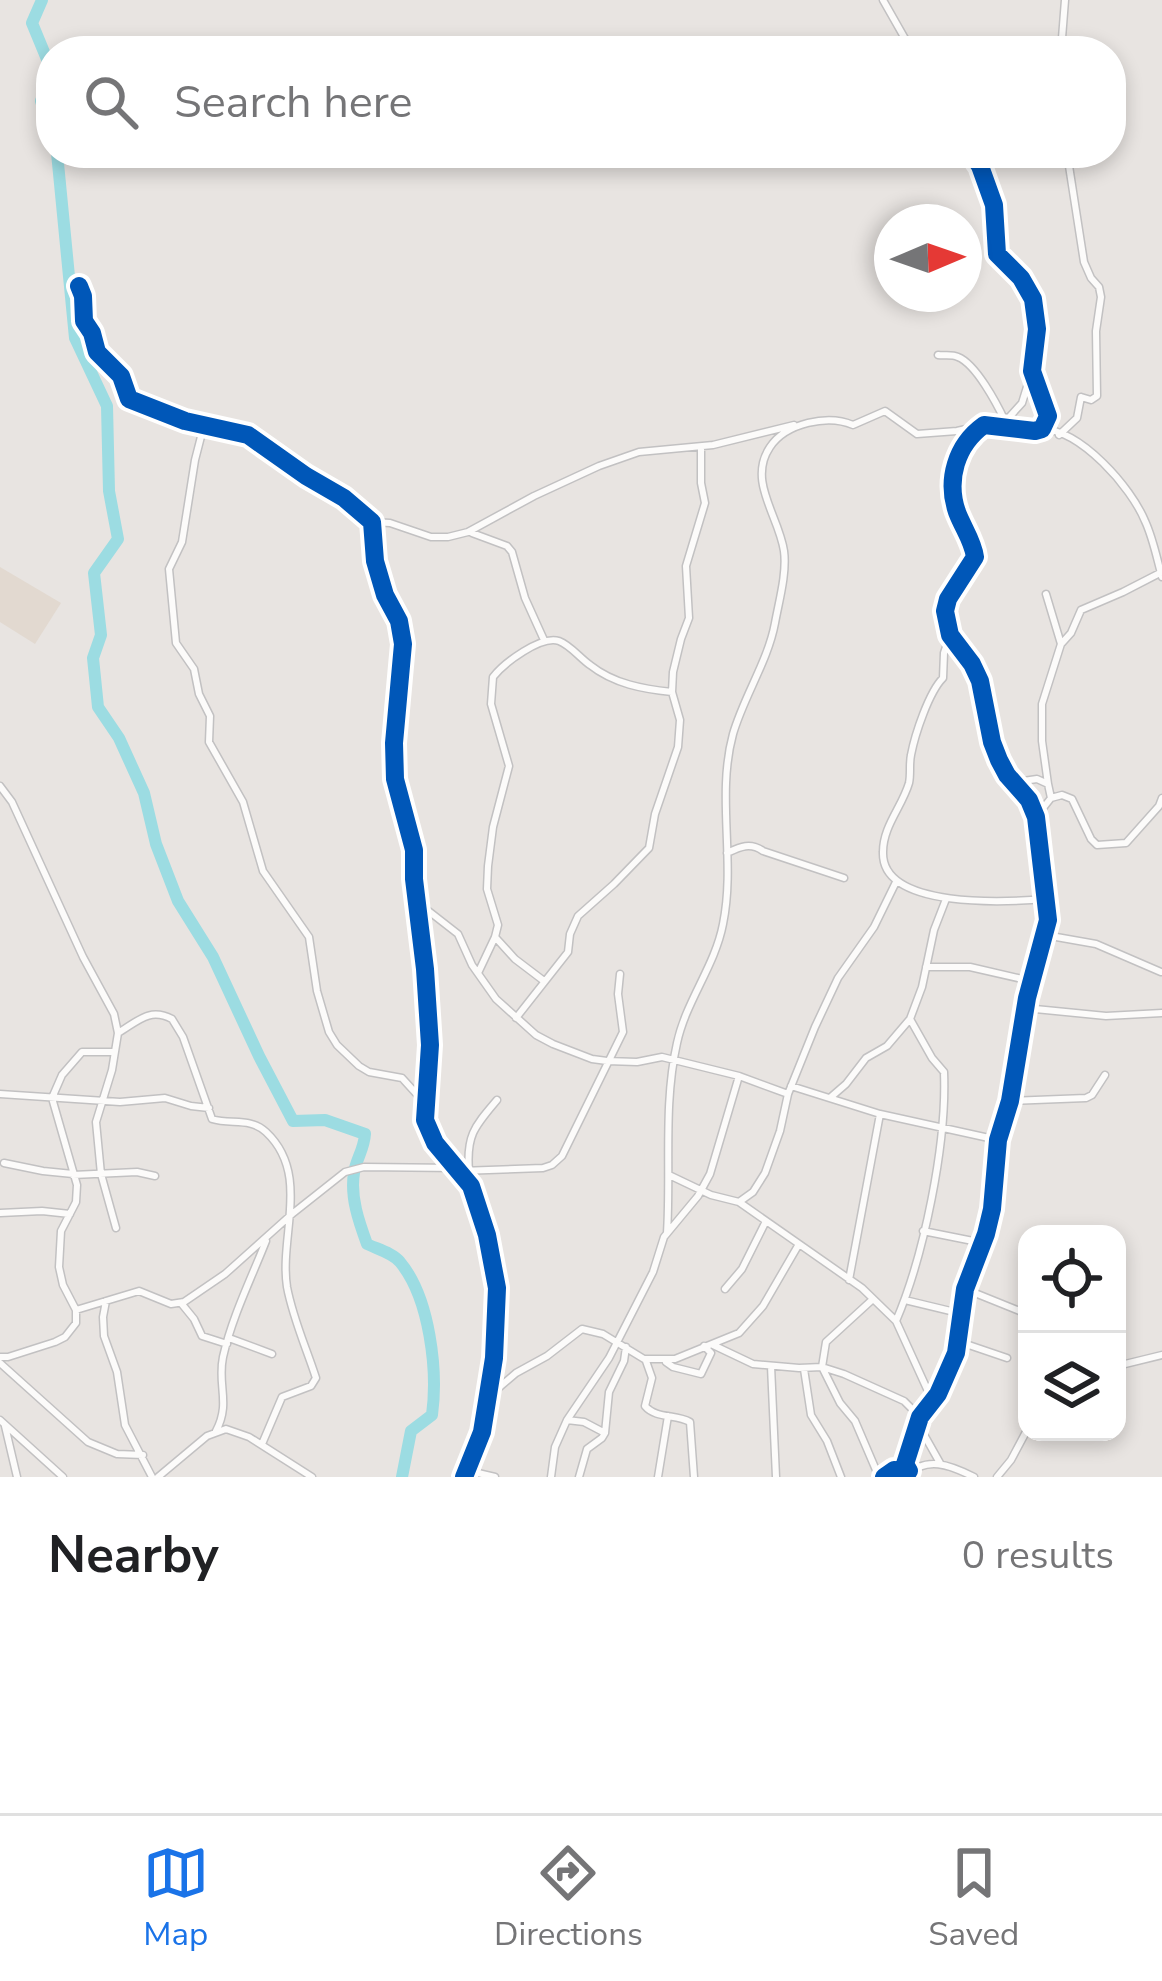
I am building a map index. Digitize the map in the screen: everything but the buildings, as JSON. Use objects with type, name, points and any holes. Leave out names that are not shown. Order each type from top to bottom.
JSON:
[{"type":"street","points":[[884,0],[904,36]]},
{"type":"street","points":[[1062,36],[1065,0]]},
{"type":"street","points":[[981,168],[994,205],[997,254],[1021,278],[1033,299],[1037,328],[1022,404],[1004,424]]},
{"type":"street","points":[[1059,435],[1077,418],[1081,397],[1091,400],[1097,396],[1096,331],[1101,297],[1100,286],[1084,262],[1069,168]]},
{"type":"street","points":[[79,286],[84,321],[97,352],[121,376],[129,399],[248,435],[372,522],[431,537],[468,532],[599,466],[648,451],[701,447],[800,424],[843,420],[853,424],[885,411],[917,434],[1004,424],[1019,431],[1052,429],[1091,451],[1133,500],[1146,523],[1162,574],[1081,610],[1061,644],[1042,704],[1051,798]]},
{"type":"street","points":[[938,355],[958,357],[966,364],[985,386],[1004,424]]},
{"type":"street","points":[[1032,371],[1048,416],[1042,429]]},
{"type":"street","points":[[667,1233],[669,1084],[680,1027],[723,928],[728,889],[726,768],[734,733],[774,630],[784,562],[761,473],[770,447],[800,424]]},
{"type":"street","points":[[204,425],[182,542],[170,569],[176,643],[194,669],[210,716],[209,742],[243,802],[263,871],[309,937],[329,1032],[359,1066],[402,1078],[424,1103]]},
{"type":"street","points":[[907,1474],[905,1465],[919,1421],[947,1374],[965,1288],[992,1210],[998,1140],[1048,920],[1036,817],[994,749],[978,676],[950,635],[945,611],[974,557],[951,483],[967,441],[984,425]]},
{"type":"street","points":[[516,1018],[568,952],[578,916],[649,848],[655,814],[678,747],[680,720],[672,692],[676,654],[689,619],[686,566],[705,503],[701,447]]},
{"type":"street","points":[[372,522],[375,561],[402,633],[395,779],[411,833],[430,1021],[425,1120],[430,1136],[471,1186],[497,1288],[494,1358],[482,1432],[465,1474],[496,1477]]},
{"type":"street","points":[[468,532],[512,552],[544,640]]},
{"type":"street","points":[[1046,594],[1061,644]]},
{"type":"street","points":[[950,635],[943,678],[928,700],[911,755],[909,782],[882,847],[883,864],[896,882],[946,899],[1047,899]]},
{"type":"street","points":[[478,973],[498,925],[487,889],[488,866],[509,766],[491,704],[494,676],[544,640],[559,641],[602,674],[628,685],[672,692]]},
{"type":"street","points":[[1016,782],[1036,779],[1048,784]]},
{"type":"street","points":[[0,786],[12,802],[114,1015],[118,1033],[110,1083],[96,1122],[100,1174],[116,1228]]},
{"type":"street","points":[[1036,817],[1051,798],[1072,799],[1091,838],[1101,846],[1126,843],[1161,803]]},
{"type":"street","points":[[727,853],[742,846],[756,847],[844,878]]},
{"type":"street","points":[[740,1202],[765,1173],[789,1090],[838,978],[874,927],[896,882]]},
{"type":"street","points":[[831,1097],[910,1019],[946,899]]},
{"type":"street","points":[[417,902],[458,934],[486,988],[536,1036],[560,1048],[607,1061],[662,1057],[998,1140]]},
{"type":"street","points":[[1045,935],[1096,944],[1161,972]]},
{"type":"street","points":[[495,937],[544,981]]},
{"type":"street","points":[[926,967],[970,967],[1031,981]]},
{"type":"street","points":[[76,1310],[143,1291],[171,1304],[181,1303],[225,1274],[345,1172],[364,1167],[543,1168],[558,1160],[622,1032],[620,974]]},
{"type":"street","points":[[1025,1008],[1106,1016],[1162,1013]]},
{"type":"street","points":[[118,1033],[152,1013],[172,1019],[183,1036],[210,1115],[216,1121],[251,1122],[267,1133],[281,1153],[292,1214],[286,1284],[316,1378],[312,1385],[283,1396],[262,1444]]},
{"type":"street","points":[[896,1321],[923,1232],[944,1129],[944,1072],[910,1019]]},
{"type":"street","points":[[113,1052],[82,1052],[62,1075],[52,1098],[77,1190],[62,1231],[59,1267],[76,1310],[76,1323],[65,1337],[49,1345],[0,1360],[88,1442],[107,1451],[143,1455]]},
{"type":"street","points":[[1010,1101],[1086,1098],[1105,1075]]},
{"type":"street","points":[[551,1477],[555,1447],[567,1420],[609,1358],[653,1272],[667,1233],[701,1190],[718,1153],[739,1076]]},
{"type":"street","points":[[0,1094],[134,1102],[165,1098],[208,1108]]},
{"type":"street","points":[[462,1170],[470,1136],[497,1100]]},
{"type":"street","points":[[849,1280],[880,1114]]},
{"type":"street","points":[[4,1163],[73,1174],[154,1176]]},
{"type":"street","points":[[669,1174],[740,1202],[873,1298],[896,1321],[932,1400]]},
{"type":"street","points":[[0,1213],[70,1214]]},
{"type":"street","points":[[725,1289],[742,1269],[766,1221]]},
{"type":"street","points":[[923,1232],[983,1243]]},
{"type":"street","points":[[106,1301],[104,1336],[117,1372],[123,1418],[155,1477],[216,1431],[223,1418],[221,1375],[228,1341],[267,1239]]},
{"type":"street","points":[[644,1359],[680,1357],[740,1333],[763,1306],[799,1244]]},
{"type":"street","points":[[965,1288],[1018,1310]]},
{"type":"street","points":[[873,1298],[826,1342],[822,1367],[840,1403],[855,1420],[882,1477],[894,1470],[907,1474],[940,1463],[974,1477]]},
{"type":"street","points":[[905,1300],[959,1313]]},
{"type":"street","points":[[181,1303],[197,1330],[210,1341],[228,1341],[272,1354]]},
{"type":"street","points":[[485,1399],[578,1330],[593,1330],[644,1359],[652,1375],[646,1408],[691,1425],[694,1477]]},
{"type":"street","points":[[957,1341],[1007,1358]]},
{"type":"street","points":[[580,1477],[587,1449],[605,1433],[609,1392],[626,1347]]},
{"type":"street","points":[[708,1348],[771,1366],[822,1367],[904,1401],[940,1463]]},
{"type":"street","points":[[663,1360],[701,1374],[708,1348]]},
{"type":"street","points":[[1126,1364],[1162,1355]]},
{"type":"street","points":[[771,1366],[776,1477]]},
{"type":"street","points":[[804,1368],[812,1415],[841,1477]]},
{"type":"street","points":[[658,1477],[668,1416]]},
{"type":"street","points":[[223,1418],[236,1431],[312,1477]]},
{"type":"street","points":[[567,1420],[584,1422],[605,1433]]},
{"type":"street","points":[[2,1421],[17,1477]]},
{"type":"street","points":[[2,1421],[63,1477]]},
{"type":"street","points":[[216,1431],[236,1431]]},
{"type":"street","points":[[997,1477],[1021,1441]]},
{"type":"shaded area","points":[[0,567],[61,603],[35,644],[0,622]]},
{"type":"waterway","points":[[37,36],[32,23],[42,0]]},
{"type":"waterway","points":[[58,168],[75,338],[107,406],[109,491],[118,539],[94,573],[101,635],[93,658],[98,707],[119,738],[144,793],[156,844],[178,901],[213,957],[293,1121],[325,1120],[365,1134],[353,1182],[358,1218],[367,1244],[397,1259],[410,1277],[425,1315],[432,1357],[432,1415],[411,1431],[402,1477]]},
{"type":"cycle path","points":[[884,1477],[894,1470],[909,1471],[905,1464],[920,1417],[938,1394],[956,1353],[965,1289],[992,1209],[998,1140],[1048,920],[1036,817],[999,760],[980,681],[950,635],[945,611],[975,557],[954,500],[953,476],[960,453],[984,425],[1035,431],[1042,429],[1048,416],[1032,371],[1037,329],[1033,299],[1021,278],[997,254],[994,205],[981,168]]},
{"type":"cycle path","points":[[79,286],[84,321],[97,352],[121,376],[129,399],[185,421],[248,435],[372,522],[375,561],[403,644],[395,779],[414,850],[425,969],[430,1045],[425,1120],[435,1143],[471,1186],[497,1288],[494,1358],[482,1432],[464,1477]]}]
